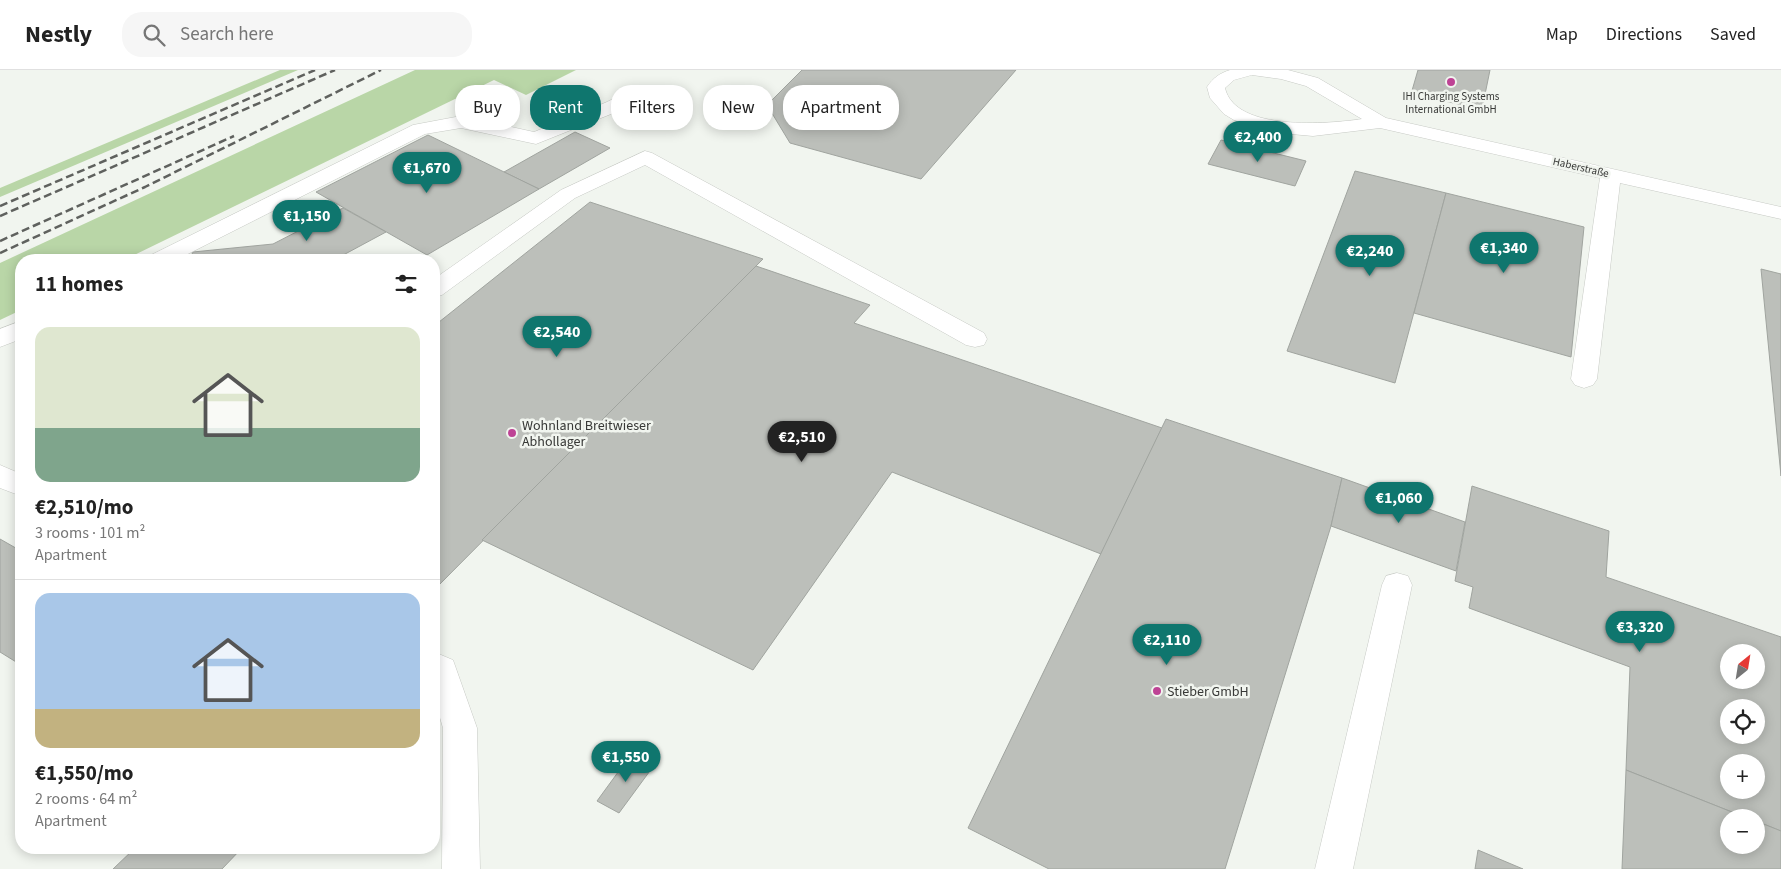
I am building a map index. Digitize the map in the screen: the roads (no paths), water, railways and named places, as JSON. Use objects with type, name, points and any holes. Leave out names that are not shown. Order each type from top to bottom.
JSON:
[{"type":"street","name":"Haberstraße","points":[[1380,122],[1347,128],[1295,130],[1268,126],[1233,113],[1217,97],[1216,87],[1228,76],[1251,70],[1282,74],[1312,82],[1380,122],[1781,213]]},
{"type":"street","points":[[170,254],[420,129],[461,122],[536,138],[611,107]]},
{"type":"street","points":[[440,286],[568,194],[645,157],[975,338]]},
{"type":"street","points":[[1584,379],[1611,174]]},
{"type":"street","points":[[0,339],[15,332]]},
{"type":"street","points":[[0,475],[15,483]]},
{"type":"street","points":[[1334,869],[1397,585]]},
{"type":"street","points":[[440,669],[442,670],[461,869]]},
{"type":"railway","points":[[0,206],[315,70]]},
{"type":"railway","points":[[0,216],[335,70]]},
{"type":"railway","points":[[0,253],[145,187],[381,70]]},
{"type":"railway","points":[[0,241],[234,136]]},
{"type":"place","name":"IHI Charging Systems International GmbH","points":[[1451,82]]},
{"type":"place","name":"Wohnland Breitwieser Abhollager","points":[[512,433]]},
{"type":"place","name":"Stieber GmbH","points":[[1157,691]]}]
